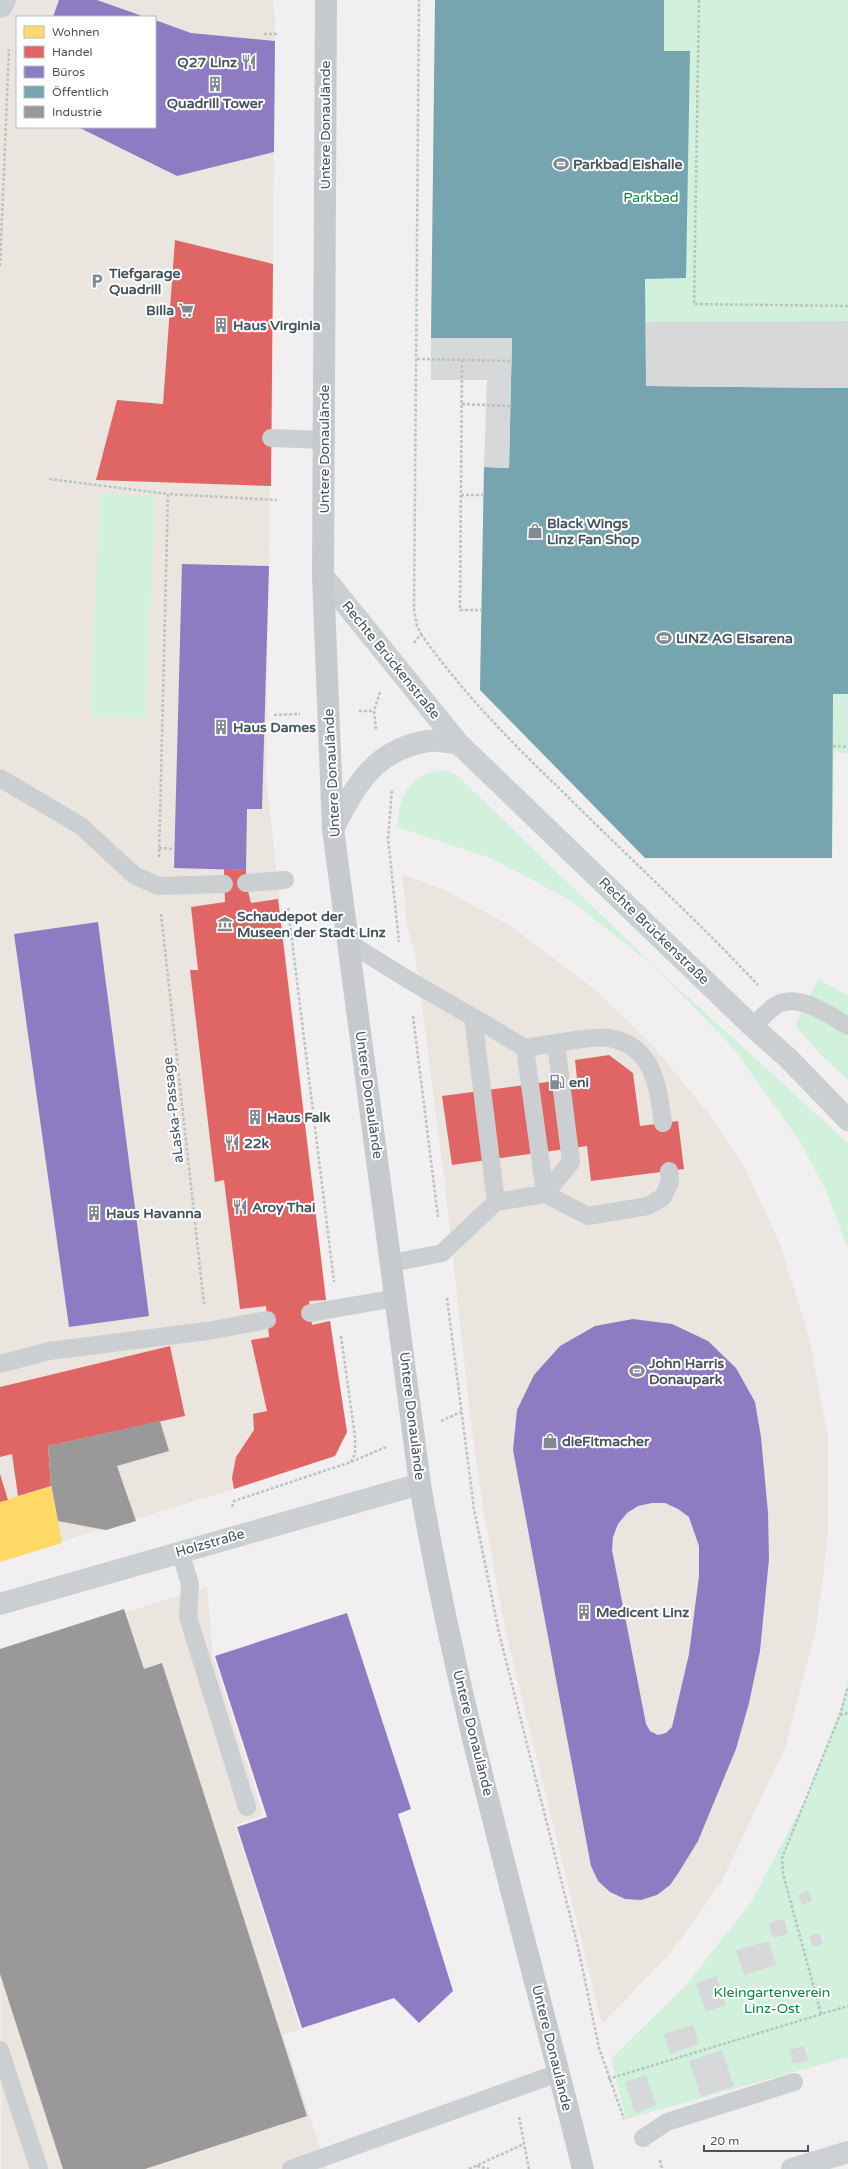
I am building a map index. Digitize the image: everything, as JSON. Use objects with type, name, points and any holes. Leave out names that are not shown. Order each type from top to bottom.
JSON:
[{"type":"main road","name":"Untere Donaulände","points":[[326,0],[323,576],[333,829],[392,1263],[420,1484],[442,1602],[583,2169]]},
{"type":"main road","points":[[792,2169],[848,2152]]},
{"type":"street","name":"Rechte Brückenstraße","points":[[323,576],[458,743],[753,1027],[788,1058],[848,1120]]},
{"type":"street","name":"Rechte Brückenstraße","points":[[333,829],[353,790],[384,757],[401,748],[429,741],[458,743]]},
{"type":"street","name":"Holzstraße","points":[[0,1604],[180,1551],[420,1484]]},
{"type":"lane","points":[[0,9],[3,8],[7,0]]},
{"type":"lane","points":[[324,532],[331,515],[332,324]]},
{"type":"lane","points":[[271,438],[324,440]]},
{"type":"lane","points":[[0,778],[81,826],[134,875],[158,886],[224,884]]},
{"type":"lane","points":[[246,883],[285,880]]},
{"type":"lane","points":[[348,942],[407,979],[525,1048],[556,1043],[607,1038],[628,1043],[647,1060],[650,1066],[658,1086],[663,1123]]},
{"type":"lane","points":[[753,1027],[776,1005],[795,1000],[831,1016],[848,1026]]},
{"type":"lane","points":[[473,1017],[496,1202]]},
{"type":"lane","points":[[545,1194],[571,1162],[556,1043]]},
{"type":"lane","points":[[525,1048],[545,1194]]},
{"type":"lane","points":[[392,1263],[442,1253],[496,1202],[545,1194],[588,1216],[648,1206],[663,1197],[670,1182],[669,1171]]},
{"type":"lane","points":[[310,1313],[396,1298]]},
{"type":"lane","points":[[0,1364],[49,1351],[207,1331],[264,1321]]},
{"type":"lane","points":[[180,1551],[190,1584],[188,1617],[247,1807]]},
{"type":"lane","points":[[0,2050],[39,2169]]},
{"type":"lane","points":[[291,2169],[558,2073]]},
{"type":"lane","points":[[643,2138],[667,2122],[794,2082]]},
{"type":"path","points":[[419,0],[414,609],[417,626],[441,663],[484,712],[539,769],[711,936],[776,1005]]},
{"type":"path","points":[[699,0],[694,304],[848,306]]},
{"type":"path","points":[[264,34],[277,34]]},
{"type":"path","points":[[0,266],[9,49]]},
{"type":"path","points":[[416,359],[512,361]]},
{"type":"path","points":[[462,360],[460,610],[481,610]]},
{"type":"path","points":[[462,404],[511,406]]},
{"type":"path","points":[[49,479],[168,494],[277,500]]},
{"type":"path","name":"aLaska-Passage","points":[[168,494],[158,886],[207,1331]]},
{"type":"path","points":[[461,494],[483,495]]},
{"type":"path","points":[[377,732],[374,711],[382,685],[421,634]]},
{"type":"path","points":[[833,746],[848,747]]},
{"type":"path","points":[[392,786],[388,838],[400,942]]},
{"type":"path","points":[[160,848],[174,849]]},
{"type":"path","points":[[221,1540],[234,1501],[352,1462],[355,1454],[355,1437],[337,1308],[285,880]]},
{"type":"path","points":[[413,1010],[438,1218]]},
{"type":"path","points":[[447,1298],[474,1509],[499,1633],[578,1947],[599,2048],[608,2079],[623,2118],[630,2128],[643,2138],[659,2156],[662,2169]]},
{"type":"path","points":[[821,2014],[783,1874],[782,1858],[787,1842],[840,1715],[848,1687]]},
{"type":"path","points":[[840,1715],[848,1713]]},
{"type":"path","points":[[608,2079],[848,2006]]},
{"type":"path","points":[[519,2116],[529,2169]]},
{"type":"path","points":[[469,2169],[524,2144]]},
{"type":"path","points":[[477,2166],[488,2169]]},
{"type":"shaded area","points":[[0,0],[273,0],[275,21],[273,264],[266,778],[326,1300],[347,1432],[335,1456],[234,1489],[0,1560]]},
{"type":"shaded area","points":[[402,874],[447,891],[509,925],[598,992],[653,1046],[712,1118],[745,1168],[780,1244],[809,1337],[828,1437],[828,1537],[816,1630],[785,1747],[722,1881],[672,1951],[602,2024],[506,1633],[483,1508],[472,1432],[444,1176],[415,953],[407,925]]},
{"type":"shaded area","points":[[207,1587],[213,1656],[263,1815],[235,1825],[300,2029],[283,2035],[327,2169],[1,2169],[0,1651]]},
{"type":"green space","name":"Parkbad","points":[[435,0],[848,0],[848,754],[834,751],[832,858],[645,858],[480,690],[484,467],[509,468]]},
{"type":"green space","points":[[100,493],[155,496],[145,718],[90,716]]},
{"type":"green space","points":[[445,770],[458,776],[654,966],[570,900],[493,859],[397,827],[398,815],[404,795],[409,787],[423,776],[433,772]]},
{"type":"green space","points":[[654,966],[848,1143],[848,1249],[827,1193],[801,1143],[734,1049]]},
{"type":"green space","points":[[818,979],[848,996],[848,1080],[820,1054],[795,1025]]},
{"type":"green space","name":"Kleingartenverein Linz-Ost","points":[[848,1678],[848,2057],[626,2119],[611,2059],[687,1984],[751,1902],[804,1802],[841,1707]]},
{"type":"building: Wohnen","points":[[51,1486],[62,1543],[0,1562],[0,1502]]},
{"type":"building: Handel","name":"Haus Virginia","points":[[175,240],[273,264],[271,486],[96,480],[117,400],[163,404]]},
{"type":"building: Handel","name":"Haus Falk","points":[[224,869],[246,870],[246,883],[251,903],[278,899],[326,1300],[309,1301],[312,1325],[330,1321],[347,1432],[335,1456],[234,1489],[232,1478],[236,1457],[254,1430],[253,1414],[267,1411],[251,1340],[269,1337],[266,1306],[240,1309],[224,1180],[215,1182],[190,970],[198,970],[191,907],[225,902]]},
{"type":"building: Handel","points":[[609,1055],[633,1073],[640,1126],[678,1121],[684,1169],[591,1181],[587,1146],[452,1165],[442,1096],[577,1078],[575,1060]]},
{"type":"building: Handel","points":[[170,1346],[185,1416],[48,1446],[51,1486],[18,1496],[12,1454],[0,1457],[0,1387]]},
{"type":"building: Handel","points":[[0,1474],[8,1500],[0,1502]]},
{"type":"building: Büros","points":[[59,0],[97,0],[142,16],[53,16]]},
{"type":"building: Büros","name":"Quadrill Tower","points":[[156,20],[191,33],[275,41],[274,152],[177,176],[80,128],[156,128]]},
{"type":"building: Büros","name":"Haus Dames","points":[[182,564],[269,566],[262,809],[247,809],[246,870],[174,868]]},
{"type":"building: Büros","name":"Haus Havanna","points":[[98,922],[149,1316],[69,1327],[14,934]]},
{"type":"building: Büros","name":"Medicent Linz","points":[[633,1319],[672,1324],[708,1341],[736,1368],[755,1402],[761,1437],[768,1513],[769,1559],[760,1651],[749,1703],[736,1749],[698,1841],[679,1872],[670,1885],[657,1895],[641,1900],[625,1899],[610,1892],[598,1881],[591,1866],[513,1450],[517,1410],[534,1375],[560,1346],[595,1326]],"holes":[[[652,1503],[665,1503],[678,1509],[689,1517],[699,1546],[699,1576],[689,1654],[672,1727],[666,1733],[658,1735],[650,1731],[646,1724],[612,1550],[613,1537],[618,1524],[627,1513],[638,1506]]]},
{"type":"building: Büros","points":[[347,1613],[411,1809],[398,1814],[453,1991],[419,2023],[394,1998],[302,2028],[237,1827],[267,1817],[215,1656]]},
{"type":"building: Öffentlich","name":"Parkbad","points":[[435,0],[664,0],[664,51],[690,51],[686,278],[645,279],[646,386],[848,388],[848,694],[833,694],[832,858],[645,858],[480,690],[484,467],[509,468],[512,338],[431,338]]},
{"type":"building: Industrie","points":[[160,1421],[169,1451],[117,1466],[136,1521],[106,1530],[58,1521],[51,1484],[48,1446]]},
{"type":"building: Industrie","points":[[124,1609],[144,1669],[162,1663],[307,2116],[145,2169],[63,2169],[0,1974],[0,1649]]},
{"type":"building: Sonstige","points":[[848,321],[848,388],[646,386],[646,322]]},
{"type":"building: Sonstige","points":[[431,338],[512,338],[509,468],[484,467],[487,380],[431,380]]},
{"type":"building: Sonstige","points":[[808,1891],[812,1901],[802,1905],[798,1895]]},
{"type":"building: Sonstige","points":[[784,1919],[788,1934],[773,1938],[769,1923]]},
{"type":"building: Sonstige","points":[[820,1933],[823,1944],[812,1947],[809,1936]]},
{"type":"building: Sonstige","points":[[769,1941],[776,1965],[744,1975],[736,1950]]},
{"type":"building: Sonstige","points":[[716,1976],[726,2005],[706,2012],[696,1983]]},
{"type":"building: Sonstige","points":[[693,2025],[699,2044],[670,2054],[664,2034]]},
{"type":"building: Sonstige","points":[[804,2046],[808,2060],[793,2064],[789,2050]]},
{"type":"building: Sonstige","points":[[722,2050],[734,2086],[701,2097],[689,2061]]},
{"type":"building: Sonstige","points":[[646,2075],[656,2105],[635,2113],[625,2082]]},
{"type":"place","name":"Q27 Linz","points":[[249,62]]},
{"type":"place","name":"Quadrill Tower","points":[[215,84]]},
{"type":"place","name":"Parkbad Eishalle","points":[[561,164]]},
{"type":"place","name":"Tiefgarage Quadrill","points":[[97,281]]},
{"type":"place","name":"Billa","points":[[186,310]]},
{"type":"place","name":"Haus Virginia","points":[[221,325]]},
{"type":"place","name":"Black Wings Linz Fan Shop","points":[[535,531]]},
{"type":"place","name":"LINZ AG Eisarena","points":[[664,638]]},
{"type":"place","name":"Haus Dames","points":[[221,727]]},
{"type":"place","name":"Schaudepot der Museen der Stadt Linz","points":[[225,924]]},
{"type":"place","name":"eni","points":[[557,1082]]},
{"type":"place","name":"Haus Falk","points":[[255,1117]]},
{"type":"place","name":"22k","points":[[232,1143]]},
{"type":"place","name":"Aroy Thai","points":[[240,1207]]},
{"type":"place","name":"Haus Havanna","points":[[94,1213]]},
{"type":"place","name":"John Harris Donaupark","points":[[637,1371]]},
{"type":"place","name":"dieFitmacher","points":[[550,1441]]},
{"type":"place","name":"Medicent Linz","points":[[584,1612]]}]
